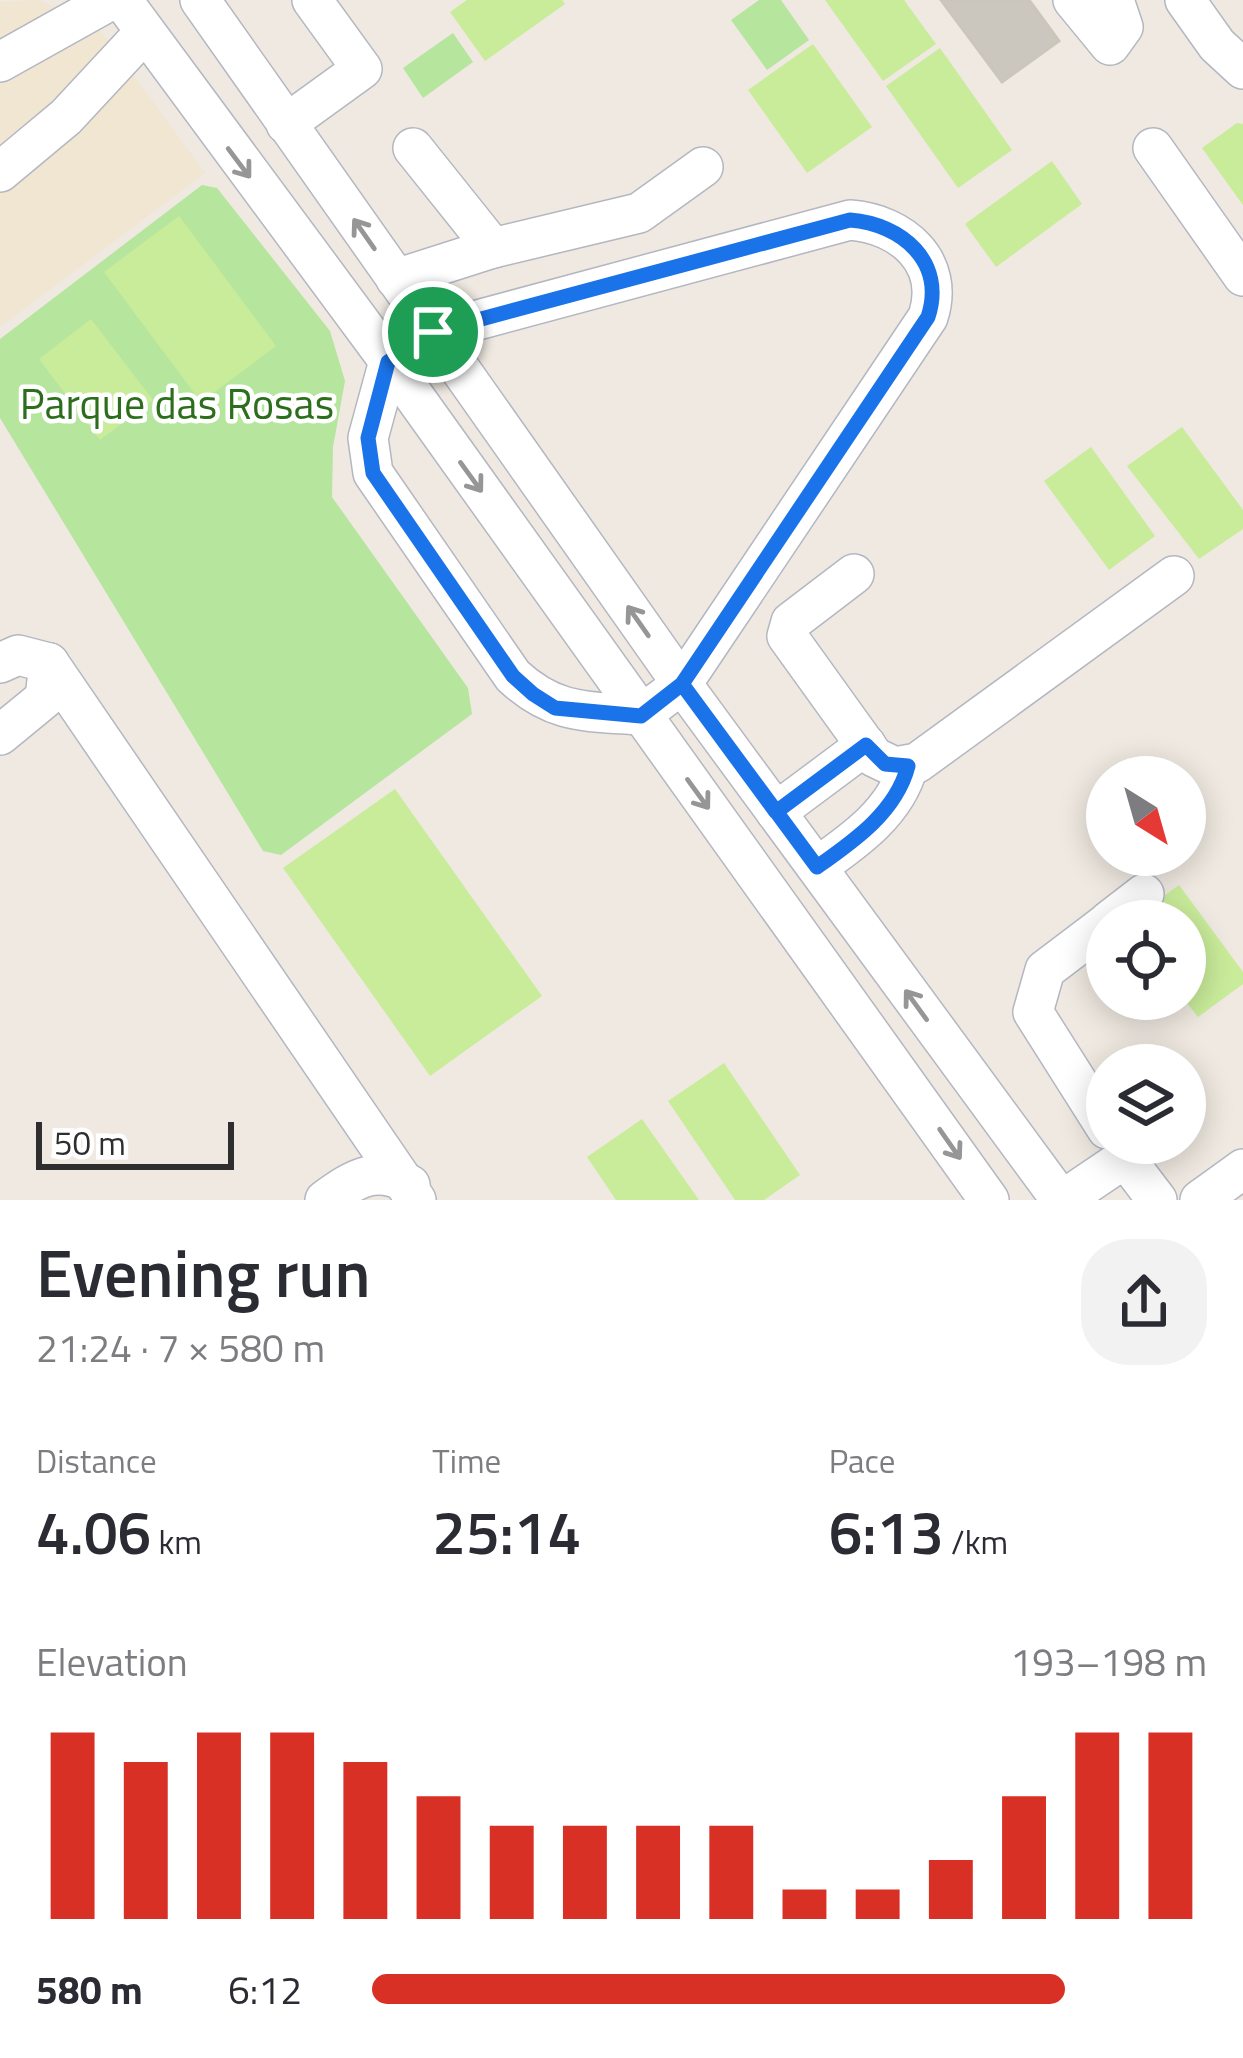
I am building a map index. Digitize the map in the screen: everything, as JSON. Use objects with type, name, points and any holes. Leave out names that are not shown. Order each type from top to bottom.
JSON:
[{"type":"street","points":[[0,62],[111,0]]},
{"type":"street","points":[[122,0],[388,362],[989,1200]]},
{"type":"street","points":[[200,0],[682,684],[1062,1200],[1097,1164]]},
{"type":"street","points":[[286,124],[362,69],[312,0]]},
{"type":"street","points":[[1072,0],[1110,45],[1123,27],[1114,0]]},
{"type":"street","points":[[1185,0],[1230,60],[1243,68]]},
{"type":"street","points":[[0,172],[66,117],[146,32]]},
{"type":"street","points":[[201,112],[252,75]]},
{"type":"street","points":[[413,148],[493,248]]},
{"type":"street","points":[[1153,148],[1243,276]]},
{"type":"street","points":[[396,279],[493,248],[639,213],[703,167]]},
{"type":"street","points":[[850,220],[878,222],[905,237],[927,263],[935,295],[928,317],[682,684],[641,716],[555,708],[513,676],[373,473],[368,438],[388,362],[433,332],[850,220]]},
{"type":"street","points":[[854,574],[786,630],[866,745],[885,764],[908,766]]},
{"type":"street","points":[[817,867],[886,809],[902,788],[908,766],[1174,576]]},
{"type":"street","points":[[0,663],[18,655],[49,663],[413,1192]]},
{"type":"street","points":[[0,735],[45,698],[49,663]]},
{"type":"street","points":[[776,812],[866,745]]},
{"type":"street","points":[[1136,900],[1144,894]]},
{"type":"street","points":[[1086,939],[1046,970],[1033,1012],[1086,1096]]},
{"type":"street","points":[[914,1094],[929,1066],[960,1065]]},
{"type":"street","points":[[1131,1164],[1157,1200]]},
{"type":"street","points":[[1199,1200],[1243,1169]]},
{"type":"street","points":[[325,1200],[372,1174],[394,1175],[413,1192]]},
{"type":"shaded area","points":[[37,0],[94,22],[205,173],[0,327],[0,2]]},
{"type":"green space","points":[[467,0],[562,0],[565,4],[485,61],[450,12]]},
{"type":"green space","points":[[759,0],[781,0],[809,40],[767,70],[731,20]]},
{"type":"green space","points":[[825,0],[904,0],[936,44],[883,81]]},
{"type":"green space","points":[[453,33],[473,62],[423,98],[403,68]]},
{"type":"green space","points":[[813,44],[872,127],[807,173],[748,90]]},
{"type":"green space","points":[[940,48],[1012,150],[958,188],[886,86]]},
{"type":"green space","points":[[1237,123],[1243,124],[1243,205],[1202,148]]},
{"type":"green space","points":[[1052,161],[1082,204],[996,267],[965,224]]},
{"type":"green space","name":"Parque das Rosas","points":[[202,185],[217,188],[330,331],[345,381],[333,447],[332,497],[468,688],[472,714],[281,855],[263,851],[0,418],[0,339]]},
{"type":"green space","points":[[179,216],[276,346],[201,402],[104,272]]},
{"type":"green space","points":[[91,319],[153,400],[100,440],[39,359]]},
{"type":"green space","points":[[1182,427],[1243,510],[1243,529],[1199,559],[1127,466]]},
{"type":"green space","points":[[1091,447],[1155,536],[1109,570],[1044,481]]},
{"type":"green space","points":[[395,789],[542,996],[430,1076],[283,868]]},
{"type":"green space","points":[[1179,885],[1190,900],[1158,900]]},
{"type":"green space","points":[[1206,922],[1243,972],[1243,984],[1206,1011]]},
{"type":"green space","points":[[724,1063],[800,1175],[764,1200],[735,1200],[668,1101]]},
{"type":"green space","points":[[642,1119],[699,1200],[616,1200],[587,1157]]},
{"type":"building","points":[[941,0],[1029,0],[1059,41],[1002,82]]},
{"type":"route","points":[[433,332],[388,362],[368,438],[373,473],[513,676],[555,708],[641,716],[682,684],[817,867],[848,844],[886,809],[902,788],[908,766],[885,764],[866,745],[776,812],[682,684],[928,317],[935,295],[927,263],[905,237],[878,222],[850,220],[433,332]]}]
